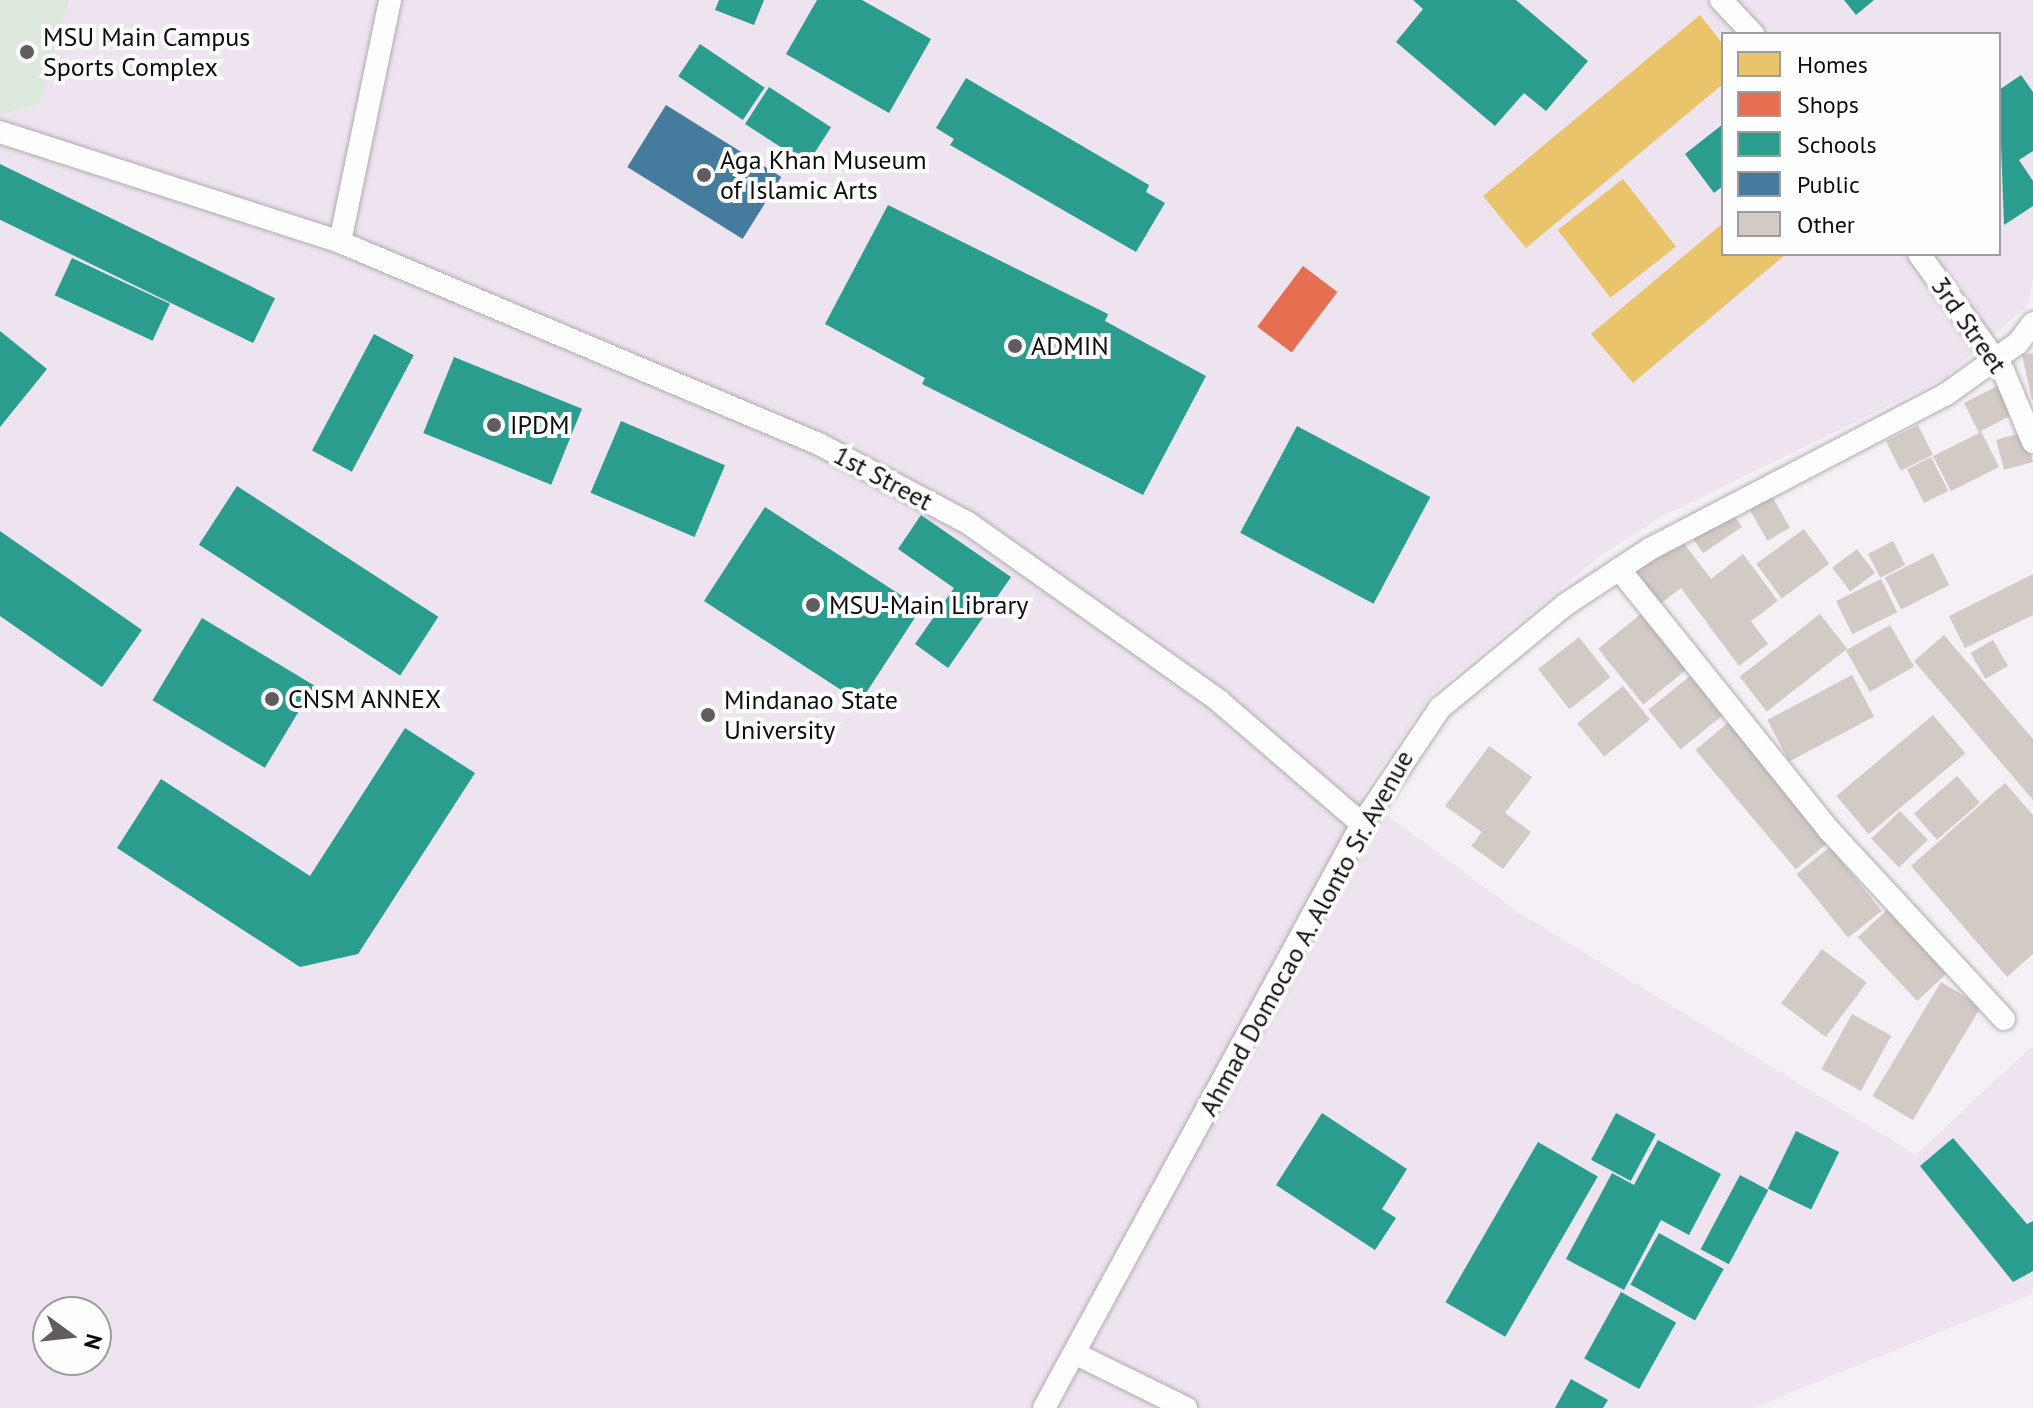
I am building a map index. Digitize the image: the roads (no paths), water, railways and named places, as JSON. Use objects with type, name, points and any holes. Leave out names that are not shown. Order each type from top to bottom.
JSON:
[{"type":"street","points":[[340,242],[390,0]]},
{"type":"street","points":[[1721,0],[1751,32]]},
{"type":"street","name":"1st Street","points":[[0,132],[340,242],[805,438],[968,523],[1219,701],[1362,824]]},
{"type":"street","name":"3rd Street","points":[[1920,256],[1996,361],[2033,442]]},
{"type":"street","name":"Ahmad Domocao A. Alonto Sr. Avenue","points":[[1044,1408],[1362,824],[1440,708],[1619,569],[1719,507],[1945,395],[1996,361],[2033,323]]},
{"type":"street","points":[[1619,569],[1828,829],[2004,1019]]},
{"type":"street","points":[[1074,1353],[1186,1408]]},
{"type":"place","name":"MSU Main Campus Sports Complex","points":[[27,52]]},
{"type":"place","name":"Aga Khan Museum of Islamic Arts","points":[[704,175]]},
{"type":"place","name":"ADMIN","points":[[1015,346]]},
{"type":"place","name":"IPDM","points":[[494,425]]},
{"type":"place","name":"MSU-Main Library","points":[[813,605]]},
{"type":"place","name":"CNSM ANNEX","points":[[272,699]]},
{"type":"place","name":"Mindanao State University","points":[[708,715]]}]
